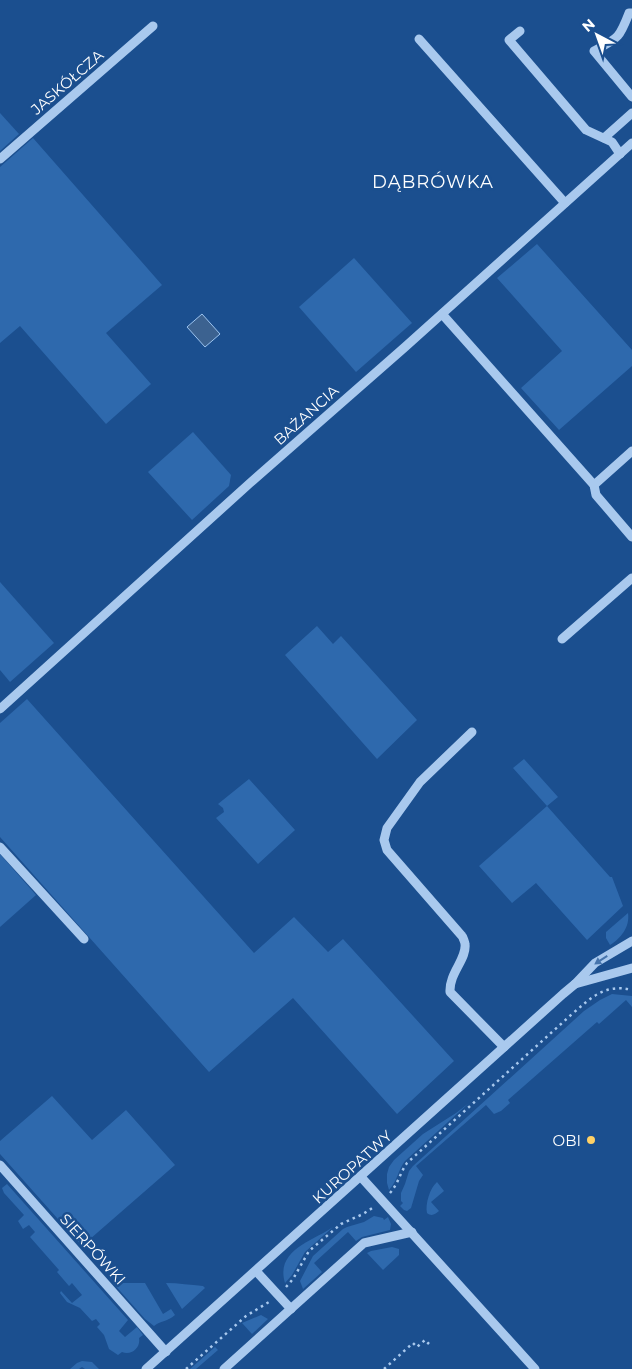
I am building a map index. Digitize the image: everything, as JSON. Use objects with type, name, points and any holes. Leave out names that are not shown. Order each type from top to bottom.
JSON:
[{"type":"street","points":[[632,13],[629,13],[623,31],[618,37],[611,43],[594,51],[632,97]]},
{"type":"street","name":"JASKÓŁCZA","points":[[0,159],[153,26]]},
{"type":"street","points":[[520,30],[509,40],[586,130],[612,142],[620,154]]},
{"type":"street","points":[[420,39],[565,203]]},
{"type":"street","points":[[604,138],[632,113]]},
{"type":"street","name":"BAŻANCIA","points":[[0,709],[632,143]]},
{"type":"street","points":[[442,314],[594,485],[596,495],[632,537]]},
{"type":"street","points":[[594,485],[632,451]]},
{"type":"street","points":[[562,639],[632,578]]},
{"type":"street","points":[[472,732],[420,782],[387,828],[384,840],[387,850],[462,936],[466,943],[464,953],[450,984],[450,992],[504,1047]]},
{"type":"street","points":[[0,847],[84,939]]},
{"type":"street","name":"KUROPATWY","points":[[146,1369],[575,984],[595,963],[632,941]]},
{"type":"street","name":"KUROPATWY","points":[[575,984],[632,968]]},
{"type":"street","name":"SIERPÓWKI","points":[[0,1165],[166,1352]]},
{"type":"street","points":[[361,1177],[535,1369]]},
{"type":"street","points":[[224,1369],[364,1243],[412,1232]]},
{"type":"street","points":[[256,1271],[291,1309]]},
{"type":"path","points":[[389,1194],[397,1185],[407,1163],[572,1014],[605,990],[615,988],[632,990]]},
{"type":"path","points":[[286,1287],[293,1279],[309,1251],[341,1224],[364,1214],[374,1207]]},
{"type":"path","points":[[186,1369],[246,1316],[269,1302]]},
{"type":"path","points":[[384,1369],[413,1343],[417,1347],[426,1340],[429,1344]]},
{"type":"shaded area","points":[[0,113],[19,134],[0,151]]},
{"type":"shaded area","points":[[33,138],[162,285],[106,333],[151,384],[106,424],[20,326],[0,343],[0,167]]},
{"type":"shaded area","points":[[537,244],[632,350],[632,366],[559,430],[521,388],[562,351],[497,278]]},
{"type":"shaded area","points":[[354,258],[412,323],[356,372],[299,307]]},
{"type":"shaded area","points":[[202,314],[220,334],[205,347],[187,327]]},
{"type":"shaded area","points":[[193,432],[231,475],[229,486],[192,520],[148,472]]},
{"type":"shaded area","points":[[0,582],[54,643],[10,682],[0,670]]},
{"type":"shaded area","points":[[317,626],[333,644],[341,636],[417,720],[377,759],[285,655]]},
{"type":"shaded area","points":[[27,699],[254,953],[294,917],[328,952],[343,939],[454,1061],[397,1114],[293,998],[209,1072],[0,837],[0,723]]},
{"type":"shaded area","points":[[524,759],[558,797],[547,806],[513,768]]},
{"type":"shaded area","points":[[249,779],[295,830],[258,864],[216,818],[224,812],[223,808],[218,804]]},
{"type":"shaded area","points":[[547,806],[612,877],[623,906],[587,940],[536,883],[512,903],[479,866]]},
{"type":"shaded area","points":[[0,854],[36,895],[0,927]]},
{"type":"shaded area","points":[[628,913],[628,923],[624,932],[610,945],[606,938],[606,932]]},
{"type":"shaded area","points":[[612,994],[632,996],[632,1007],[626,1000],[599,1024],[597,1022],[508,1100],[510,1103],[501,1111],[494,1114],[486,1105],[416,1166],[423,1175],[419,1181],[411,1208],[407,1211],[404,1210],[400,1206],[403,1203],[401,1201],[401,1193],[409,1171],[413,1166],[584,1011]]},
{"type":"shaded area","points":[[52,1096],[92,1140],[126,1110],[175,1165],[82,1246],[0,1154],[0,1141]]},
{"type":"shaded area","points":[[469,1103],[405,1161],[389,1190],[387,1174],[394,1160],[423,1134]]},
{"type":"shaded area","points":[[437,1182],[444,1191],[431,1202],[439,1211],[430,1215],[427,1213],[427,1201],[432,1188]]},
{"type":"shaded area","points":[[7,1184],[128,1320],[119,1331],[125,1337],[137,1327],[143,1335],[139,1338],[135,1350],[129,1353],[122,1352],[118,1355],[109,1349],[104,1335],[97,1327],[100,1324],[96,1319],[92,1321],[80,1308],[67,1302],[60,1293],[61,1291],[72,1303],[82,1295],[72,1283],[69,1286],[57,1272],[59,1270],[30,1237],[35,1232],[29,1225],[23,1229],[18,1221],[24,1215],[4,1193],[2,1188]]},
{"type":"shaded area","points":[[374,1216],[384,1220],[388,1217],[391,1224],[390,1230],[362,1237],[356,1241],[348,1232],[314,1263],[322,1272],[303,1289],[300,1281],[313,1256],[343,1229],[364,1222]]},
{"type":"shaded area","points":[[333,1227],[305,1252],[292,1275],[285,1283],[283,1272],[285,1262],[291,1254],[306,1242]]},
{"type":"shaded area","points":[[392,1247],[399,1249],[399,1255],[383,1270],[367,1253],[371,1251]]},
{"type":"shaded area","points":[[113,1283],[145,1283],[163,1314],[171,1309],[175,1315],[154,1326],[145,1319]]},
{"type":"shaded area","points":[[166,1283],[203,1286],[205,1288],[182,1309]]},
{"type":"shaded area","points":[[261,1315],[268,1319],[252,1334],[242,1323]]},
{"type":"shaded area","points":[[215,1347],[218,1350],[196,1369],[190,1369]]},
{"type":"shaded area","points":[[82,1361],[92,1362],[99,1369],[85,1369],[82,1367],[70,1369]]},
{"type":"place","name":"OBI","points":[[591,1140]]},
{"type":"district","name":"DĄBRÓWKA","points":[[433,182]]}]
